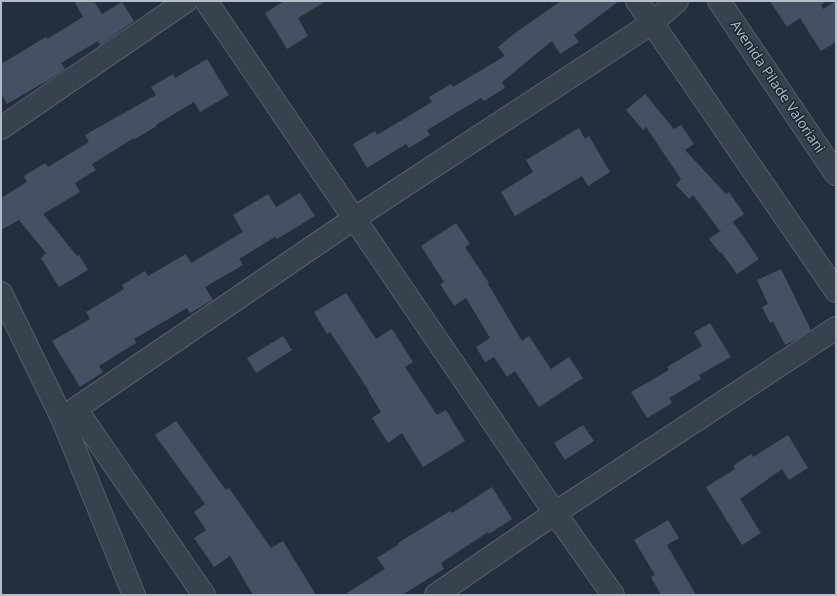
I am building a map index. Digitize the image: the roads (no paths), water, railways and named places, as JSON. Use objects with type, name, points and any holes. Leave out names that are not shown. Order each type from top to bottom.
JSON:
[{"type":"street","points":[[1,128],[186,1]]},
{"type":"street","points":[[206,1],[555,513],[613,595]]},
{"type":"street","points":[[637,1],[836,290]]},
{"type":"street","points":[[69,413],[354,218],[652,23],[677,1]]},
{"type":"street","name":"Avenida Pilade Valoriani","points":[[719,1],[836,174]]},
{"type":"street","points":[[1,293],[69,413],[204,595]]},
{"type":"street","points":[[436,595],[555,513],[836,328]]},
{"type":"street","points":[[69,413],[134,595]]}]
